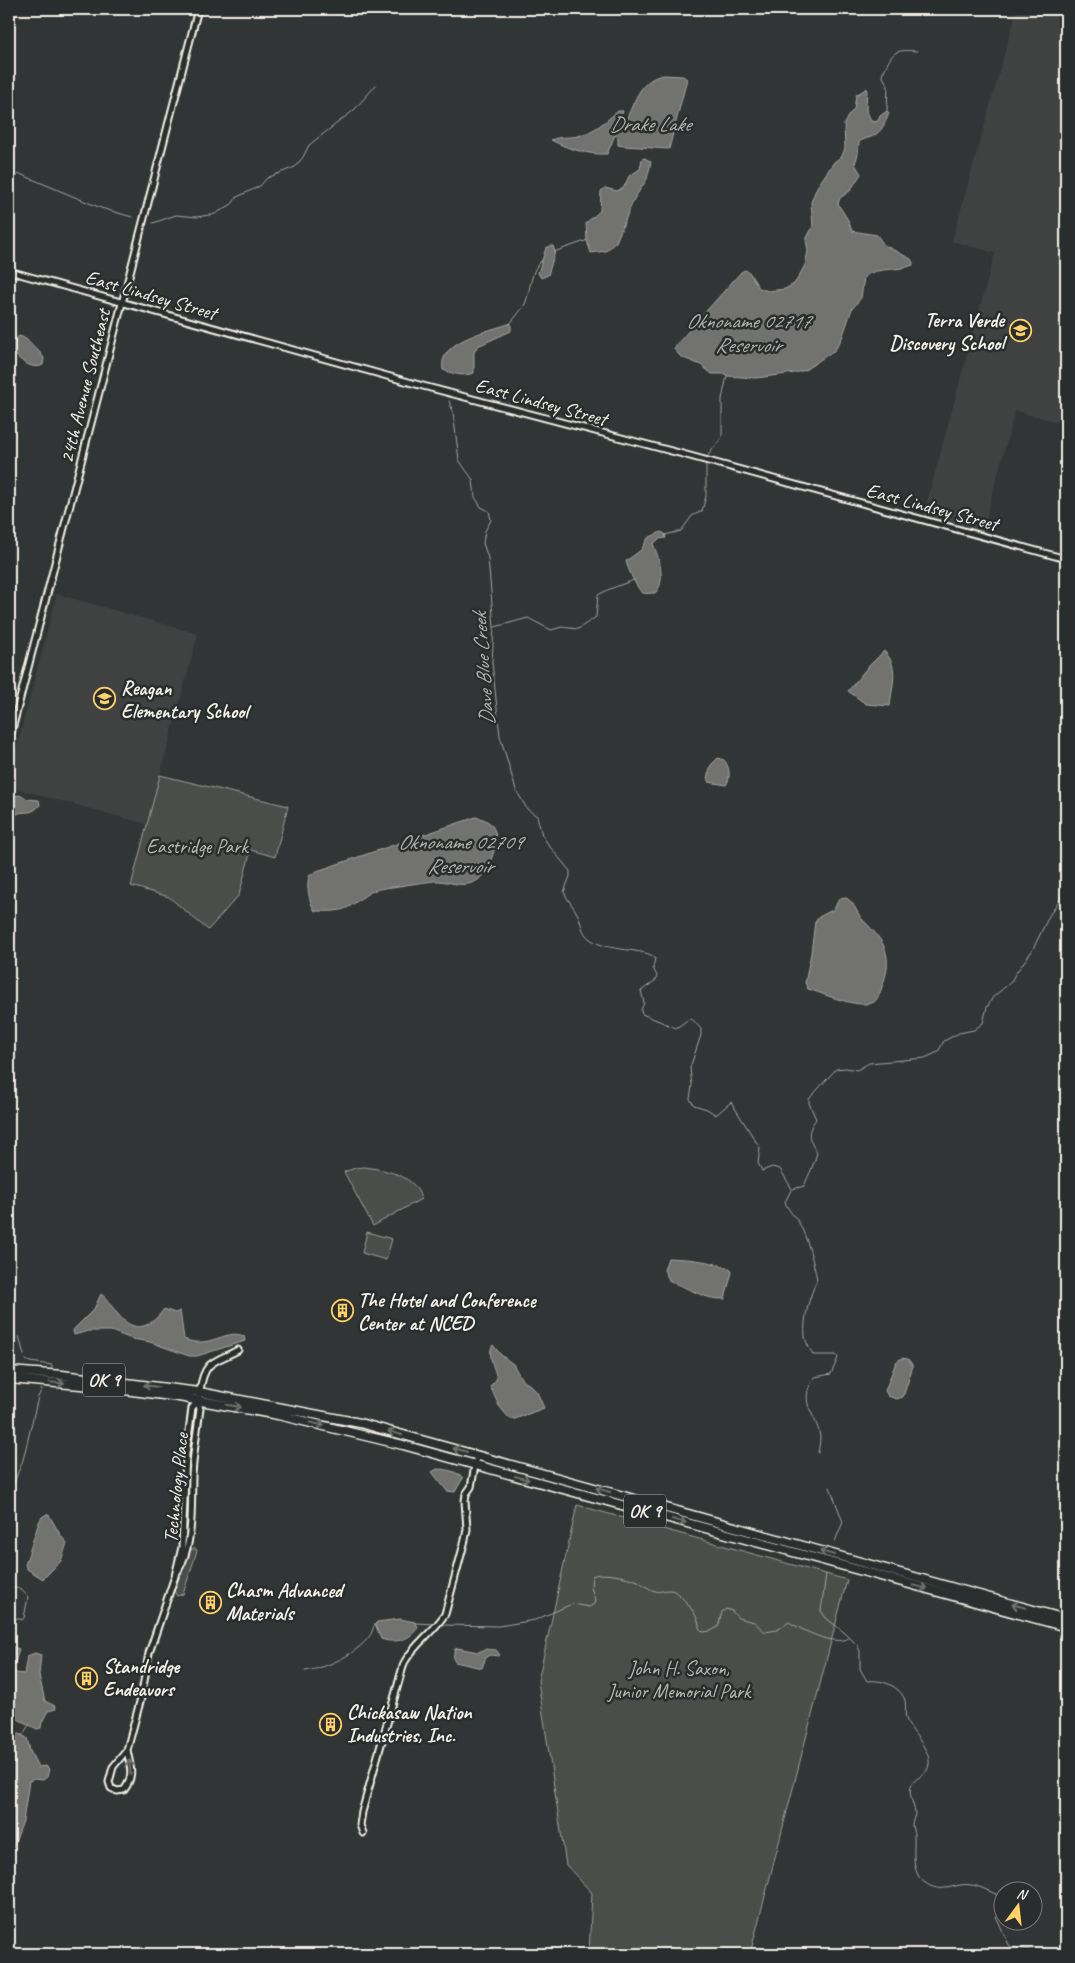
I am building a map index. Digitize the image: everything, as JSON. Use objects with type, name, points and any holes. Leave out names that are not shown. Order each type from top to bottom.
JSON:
[{"type":"highway","name":"OK 9","points":[[9,1371],[62,1374],[199,1392],[360,1424],[477,1455],[1066,1627]]},
{"type":"highway","name":"OK 9","points":[[9,1379],[93,1386],[278,1415],[403,1445],[873,1570],[1066,1618]]},
{"type":"street","name":"24th Avenue Southeast","points":[[9,741],[121,301],[198,9]]},
{"type":"street","name":"East Lindsey Street","points":[[9,271],[424,386],[679,453],[1066,559]]},
{"type":"street","name":"Technology Place","points":[[128,1750],[113,1766],[110,1778],[111,1788],[117,1791],[124,1790],[130,1781],[131,1766],[128,1750],[152,1643],[175,1576],[183,1539],[186,1454],[192,1408],[198,1401],[202,1379],[210,1365],[220,1357],[238,1350]]},
{"type":"street","points":[[363,1833],[360,1825],[362,1812],[402,1668],[410,1654],[441,1621],[445,1614],[465,1540],[467,1529],[465,1501],[466,1494],[471,1487],[477,1455]]},
{"type":"shaded area","name":"Terra Verde Discovery School","points":[[1017,9],[1033,9],[1066,18],[1066,424],[1015,411],[981,536],[922,520],[995,253],[952,241]]},
{"type":"shaded area","name":"Reagan Elementary School","points":[[57,594],[198,634],[147,824],[9,787],[9,776]]},
{"type":"green space","name":"Eastridge Park","points":[[160,775],[288,806],[275,857],[251,850],[239,895],[208,930],[169,897],[131,886]]},
{"type":"green space","points":[[364,1167],[399,1175],[412,1183],[421,1199],[373,1226],[344,1172]]},
{"type":"green space","points":[[367,1232],[392,1239],[386,1260],[362,1253]]},
{"type":"green space","name":"John H. Saxon, Junior Memorial Park","points":[[577,1505],[847,1580],[750,1954],[589,1954],[592,1893],[566,1865],[538,1681]]},
{"type":"green space","points":[[191,1549],[196,1549],[197,1551],[183,1594],[177,1596],[174,1591]]},
{"type":"water","name":"Drake Lake","points":[[664,75],[683,76],[687,79],[669,149],[618,145],[618,138],[615,135],[607,154],[593,154],[578,151],[551,140],[575,137],[589,132],[600,126],[618,111],[623,111],[616,129],[619,131],[641,89],[654,78]]},
{"type":"water","name":"Oknoname 02717 Reservoir","points":[[867,88],[866,110],[872,122],[878,121],[880,116],[887,111],[889,113],[878,133],[859,142],[855,164],[861,174],[850,191],[840,198],[838,204],[848,220],[852,231],[877,235],[884,245],[911,259],[913,265],[875,271],[864,277],[861,298],[852,309],[842,338],[835,350],[805,370],[756,378],[727,376],[725,374],[712,374],[701,365],[681,357],[674,349],[676,345],[741,272],[745,270],[749,272],[759,288],[768,291],[785,289],[794,284],[805,265],[808,251],[806,240],[813,226],[811,202],[817,187],[834,162],[842,156],[845,148],[844,124],[854,109],[856,95]]},
{"type":"water","points":[[645,158],[651,162],[647,179],[634,199],[616,242],[606,251],[591,253],[587,241],[586,223],[600,211],[601,191],[605,188],[617,191],[624,187],[629,176],[640,169],[642,159]]},
{"type":"water","points":[[553,246],[555,252],[548,275],[541,278],[538,273],[546,248]]},
{"type":"water","points":[[511,323],[511,331],[478,346],[474,352],[474,373],[462,375],[443,370],[443,360],[448,351],[456,344],[479,333]]},
{"type":"water","points":[[19,336],[40,352],[44,358],[43,365],[38,367],[27,364],[13,353],[9,344]]},
{"type":"water","points":[[661,532],[665,534],[666,538],[659,539],[653,544],[661,569],[661,583],[655,593],[643,593],[635,583],[626,561],[641,550],[648,538]]},
{"type":"water","points":[[884,651],[892,663],[894,677],[890,706],[866,704],[848,691]]},
{"type":"water","points":[[718,758],[724,760],[729,769],[729,779],[726,785],[709,782],[707,778],[711,765]]},
{"type":"water","points":[[19,795],[28,799],[39,800],[40,805],[31,812],[16,815],[9,828],[9,798]]},
{"type":"water","name":"Oknoname 02709 Reservoir","points":[[476,817],[490,823],[496,837],[492,858],[478,880],[467,884],[434,881],[378,889],[347,908],[338,911],[315,911],[311,903],[308,880],[309,876],[317,871]]},
{"type":"water","points":[[843,897],[850,900],[861,917],[882,942],[885,950],[887,958],[886,976],[876,1000],[872,1003],[858,1004],[840,1000],[808,989],[805,983],[815,922],[819,917],[834,909],[839,899]]},
{"type":"water","points":[[668,1258],[708,1262],[731,1270],[725,1299],[703,1296],[670,1282],[664,1270]]},
{"type":"water","points":[[101,1294],[120,1317],[133,1326],[139,1327],[152,1322],[164,1309],[175,1313],[180,1311],[184,1339],[201,1342],[237,1334],[244,1336],[245,1341],[197,1356],[189,1356],[111,1331],[88,1331],[74,1335],[73,1330],[94,1309]]},
{"type":"water","points":[[493,1345],[501,1355],[513,1364],[522,1380],[537,1392],[544,1408],[515,1419],[510,1419],[499,1406],[490,1386],[496,1380],[491,1359]]},
{"type":"water","points":[[902,1358],[908,1359],[913,1366],[903,1397],[896,1399],[888,1396],[885,1391],[896,1362]]},
{"type":"water","points":[[437,1469],[454,1472],[463,1478],[455,1492],[447,1491],[432,1472]]},
{"type":"water","points":[[47,1514],[67,1543],[61,1561],[43,1579],[27,1569],[25,1565],[39,1522]]},
{"type":"water","points":[[400,1619],[415,1622],[418,1627],[411,1635],[402,1640],[391,1641],[381,1639],[375,1625],[377,1622]]},
{"type":"water","points":[[14,1647],[19,1649],[13,1670],[16,1673],[24,1674],[27,1656],[35,1653],[41,1655],[39,1675],[45,1701],[55,1706],[56,1709],[48,1711],[41,1728],[37,1729],[16,1718],[14,1714],[15,1689],[9,1680],[9,1649]]},
{"type":"water","points":[[455,1649],[478,1652],[486,1649],[496,1650],[500,1655],[486,1657],[482,1668],[455,1662],[453,1658]]},
{"type":"water","points":[[16,1732],[27,1738],[30,1751],[38,1767],[46,1766],[49,1769],[47,1777],[43,1780],[34,1779],[29,1781],[23,1821],[13,1848],[9,1842],[9,1775],[12,1757],[9,1735]]},
{"type":"waterway","points":[[887,111],[888,86],[882,75],[888,62],[897,52],[917,51]]},
{"type":"waterway","points":[[153,223],[176,215],[197,217],[215,214],[232,204],[237,197],[260,186],[267,178],[295,167],[309,145],[354,110],[376,85]]},
{"type":"waterway","points":[[9,178],[20,174],[101,208],[132,217]]},
{"type":"waterway","name":"Dave Blue Creek","points":[[554,252],[588,240]]},
{"type":"waterway","name":"Dave Blue Creek","points":[[510,324],[525,304],[533,274],[542,260]]},
{"type":"waterway","points":[[707,457],[722,437],[722,399],[727,376]]},
{"type":"waterway","name":"Dave Blue Creek","points":[[449,401],[453,412],[459,460],[473,480],[475,497],[481,507],[489,511],[491,520],[485,531],[483,543],[488,558],[494,627],[492,662],[500,736],[516,790],[527,809],[537,816],[542,835],[570,871],[564,892],[578,915],[583,931],[587,936],[597,943],[606,946],[644,953],[655,958],[653,968],[657,976],[656,980],[641,991],[644,1003],[641,1010],[642,1014],[676,1028],[689,1019],[693,1020],[701,1029],[701,1035],[690,1068],[692,1085],[690,1099],[694,1105],[707,1109],[716,1115],[731,1102],[760,1148],[758,1163],[762,1171],[772,1167],[780,1169],[792,1189]]},
{"type":"waterway","points":[[665,535],[681,531],[692,516],[702,511],[706,496],[706,465]]},
{"type":"waterway","points":[[495,627],[528,618],[551,630],[562,627],[578,629],[596,617],[598,595],[634,580]]},
{"type":"waterway","points":[[793,1189],[804,1186],[817,1153],[809,1136],[816,1119],[809,1099],[836,1069],[857,1070],[869,1063],[925,1058],[938,1052],[944,1041],[959,1033],[974,1030],[983,1023],[987,1007],[993,997],[1011,982],[1032,951],[1049,916],[1066,890]]},
{"type":"waterway","name":"Dave Blue Creek","points":[[791,1190],[785,1202],[800,1225],[811,1253],[817,1279],[806,1314],[806,1339],[813,1355],[836,1355],[838,1358],[831,1374],[815,1377],[807,1394],[809,1408],[820,1437],[818,1453]]},
{"type":"waterway","points":[[19,1336],[24,1355]]},
{"type":"waterway","points":[[26,1360],[52,1365],[52,1368]]},
{"type":"waterway","points":[[9,1495],[23,1460],[38,1397],[42,1389]]},
{"type":"waterway","name":"Dave Blue Creek","points":[[830,1487],[843,1522],[835,1541]]},
{"type":"waterway","points":[[440,1625],[499,1626],[535,1620],[572,1604],[589,1607],[594,1604],[595,1600],[591,1587],[592,1576],[602,1574],[633,1579],[655,1591],[674,1591],[690,1607],[697,1618],[699,1628],[703,1632],[711,1631],[718,1627],[722,1612],[726,1609],[732,1611],[738,1618],[754,1622],[765,1632],[777,1630],[789,1622],[827,1639],[843,1640],[849,1638]]},
{"type":"waterway","name":"Dave Blue Creek","points":[[826,1574],[821,1611],[826,1618],[857,1645],[860,1651],[860,1669],[867,1681],[887,1683],[895,1687],[902,1694],[907,1721],[929,1759],[927,1771],[912,1784],[910,1791],[915,1813],[912,1824],[914,1860],[917,1872],[924,1882],[937,1888],[971,1885],[981,1887],[996,1894],[1001,1907],[996,1916],[1009,1945],[1053,1954]]},
{"type":"waterway","points":[[9,1587],[20,1589],[28,1597],[24,1618],[22,1620],[17,1618],[9,1625]]},
{"type":"waterway","points":[[305,1671],[323,1667],[351,1653],[366,1641],[376,1623]]},
{"type":"waterway","points":[[415,1623],[436,1624]]},
{"type":"waterway","points":[[22,1736],[29,1725]]},
{"type":"place","name":"Terra Verde Discovery School","points":[[1020,331]]},
{"type":"place","name":"Reagan Elementary School","points":[[105,699]]},
{"type":"place","name":"The Hotel and Conference Center at NCED","points":[[342,1311]]},
{"type":"place","name":"Chasm Advanced Materials","points":[[210,1602]]},
{"type":"place","name":"Standridge Endeavors","points":[[87,1678]]},
{"type":"place","name":"Chickasaw Nation Industries, Inc.","points":[[331,1724]]}]
